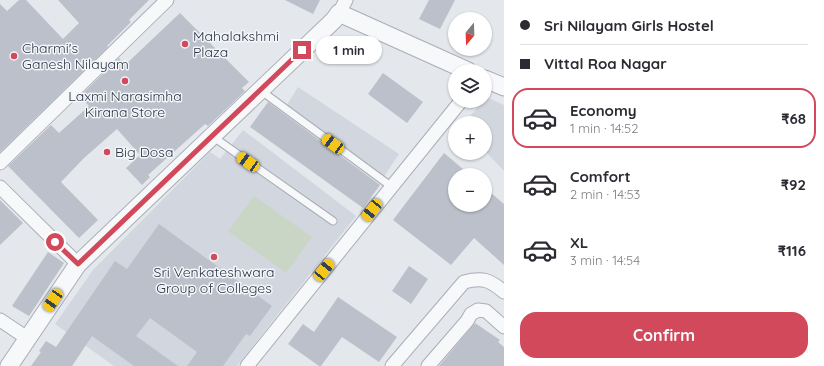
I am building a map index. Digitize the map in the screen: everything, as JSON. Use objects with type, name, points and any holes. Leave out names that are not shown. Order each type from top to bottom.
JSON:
[{"type":"street","points":[[0,162],[167,0]]},
{"type":"street","points":[[9,366],[78,264],[334,20],[343,7],[454,64]]},
{"type":"street","points":[[492,81],[504,87]]},
{"type":"street","points":[[247,366],[455,108]]},
{"type":"street","points":[[0,186],[78,264]]},
{"type":"street","points":[[392,366],[464,282],[485,279],[504,292]]},
{"type":"street","points":[[428,366],[467,322],[471,314],[478,310],[486,311],[504,327]]},
{"type":"street","points":[[0,320],[27,338]]},
{"type":"lane","points":[[260,90],[392,187]]},
{"type":"lane","points":[[211,136],[333,221]]},
{"type":"shaded area","points":[[298,87],[399,154],[383,178],[285,108]]},
{"type":"shaded area","points":[[492,100],[504,105],[504,171],[492,158],[492,116],[470,116],[477,108],[492,108]]},
{"type":"shaded area","name":"Sri Venkateshwara Group of Colleges","points":[[243,130],[356,216],[237,366],[114,366],[55,324],[93,270],[210,152],[220,159]]},
{"type":"green space","points":[[254,196],[312,237],[286,273],[228,231]]},
{"type":"building","points":[[19,0],[26,0],[63,39],[79,23],[58,0],[149,0],[129,20],[131,22],[107,46],[108,47],[0,152],[0,4],[7,11]]},
{"type":"building","points":[[285,0],[320,0],[313,14]]},
{"type":"building","points":[[429,0],[455,0],[440,29],[419,19]]},
{"type":"building","points":[[180,13],[249,82],[242,88],[245,91],[208,126],[205,124],[148,175],[150,177],[142,185],[126,168],[140,155],[117,129],[84,158],[61,182],[98,220],[79,238],[8,166],[51,125],[59,133],[89,106],[80,96],[119,58],[125,65]]},
{"type":"building","points":[[383,73],[423,102],[407,123],[368,94]]},
{"type":"building","points":[[268,102],[380,185],[363,208],[250,127]]},
{"type":"building","points":[[444,153],[448,156],[448,160],[452,160],[462,168],[448,168],[448,212],[492,212],[492,194],[504,204],[504,265],[474,238],[451,265],[393,220]]},
{"type":"building","points":[[0,200],[23,223],[0,245]]},
{"type":"building","points":[[159,224],[272,306],[250,336],[246,334],[223,366],[187,366],[197,352],[150,318],[136,336],[178,366],[134,366],[92,336],[72,366],[31,366],[41,352],[39,351],[46,341],[56,347],[115,261],[127,269]]},
{"type":"building","points":[[48,252],[64,263],[29,316],[12,306]]},
{"type":"building","points":[[409,266],[428,279],[411,304],[392,291]]},
{"type":"building","points":[[338,297],[397,337],[379,362],[342,337],[321,366],[288,344],[303,324],[314,332]]},
{"type":"building","points":[[475,323],[500,340],[498,342],[504,347],[504,366],[439,366]]},
{"type":"place","name":"Mahalakshmi Plaza","points":[[185,44]]},
{"type":"place","name":"Charmi's Ganesh Nilayam","points":[[14,56]]},
{"type":"place","name":"Laxmi Narasimha Kirana Store","points":[[125,81]]},
{"type":"place","name":"Big Dosa","points":[[107,152]]},
{"type":"place","name":"Sri Venkateshwara Group of Colleges","points":[[214,257]]},
{"type":"route","points":[[55,242],[78,264],[302,50]]}]
